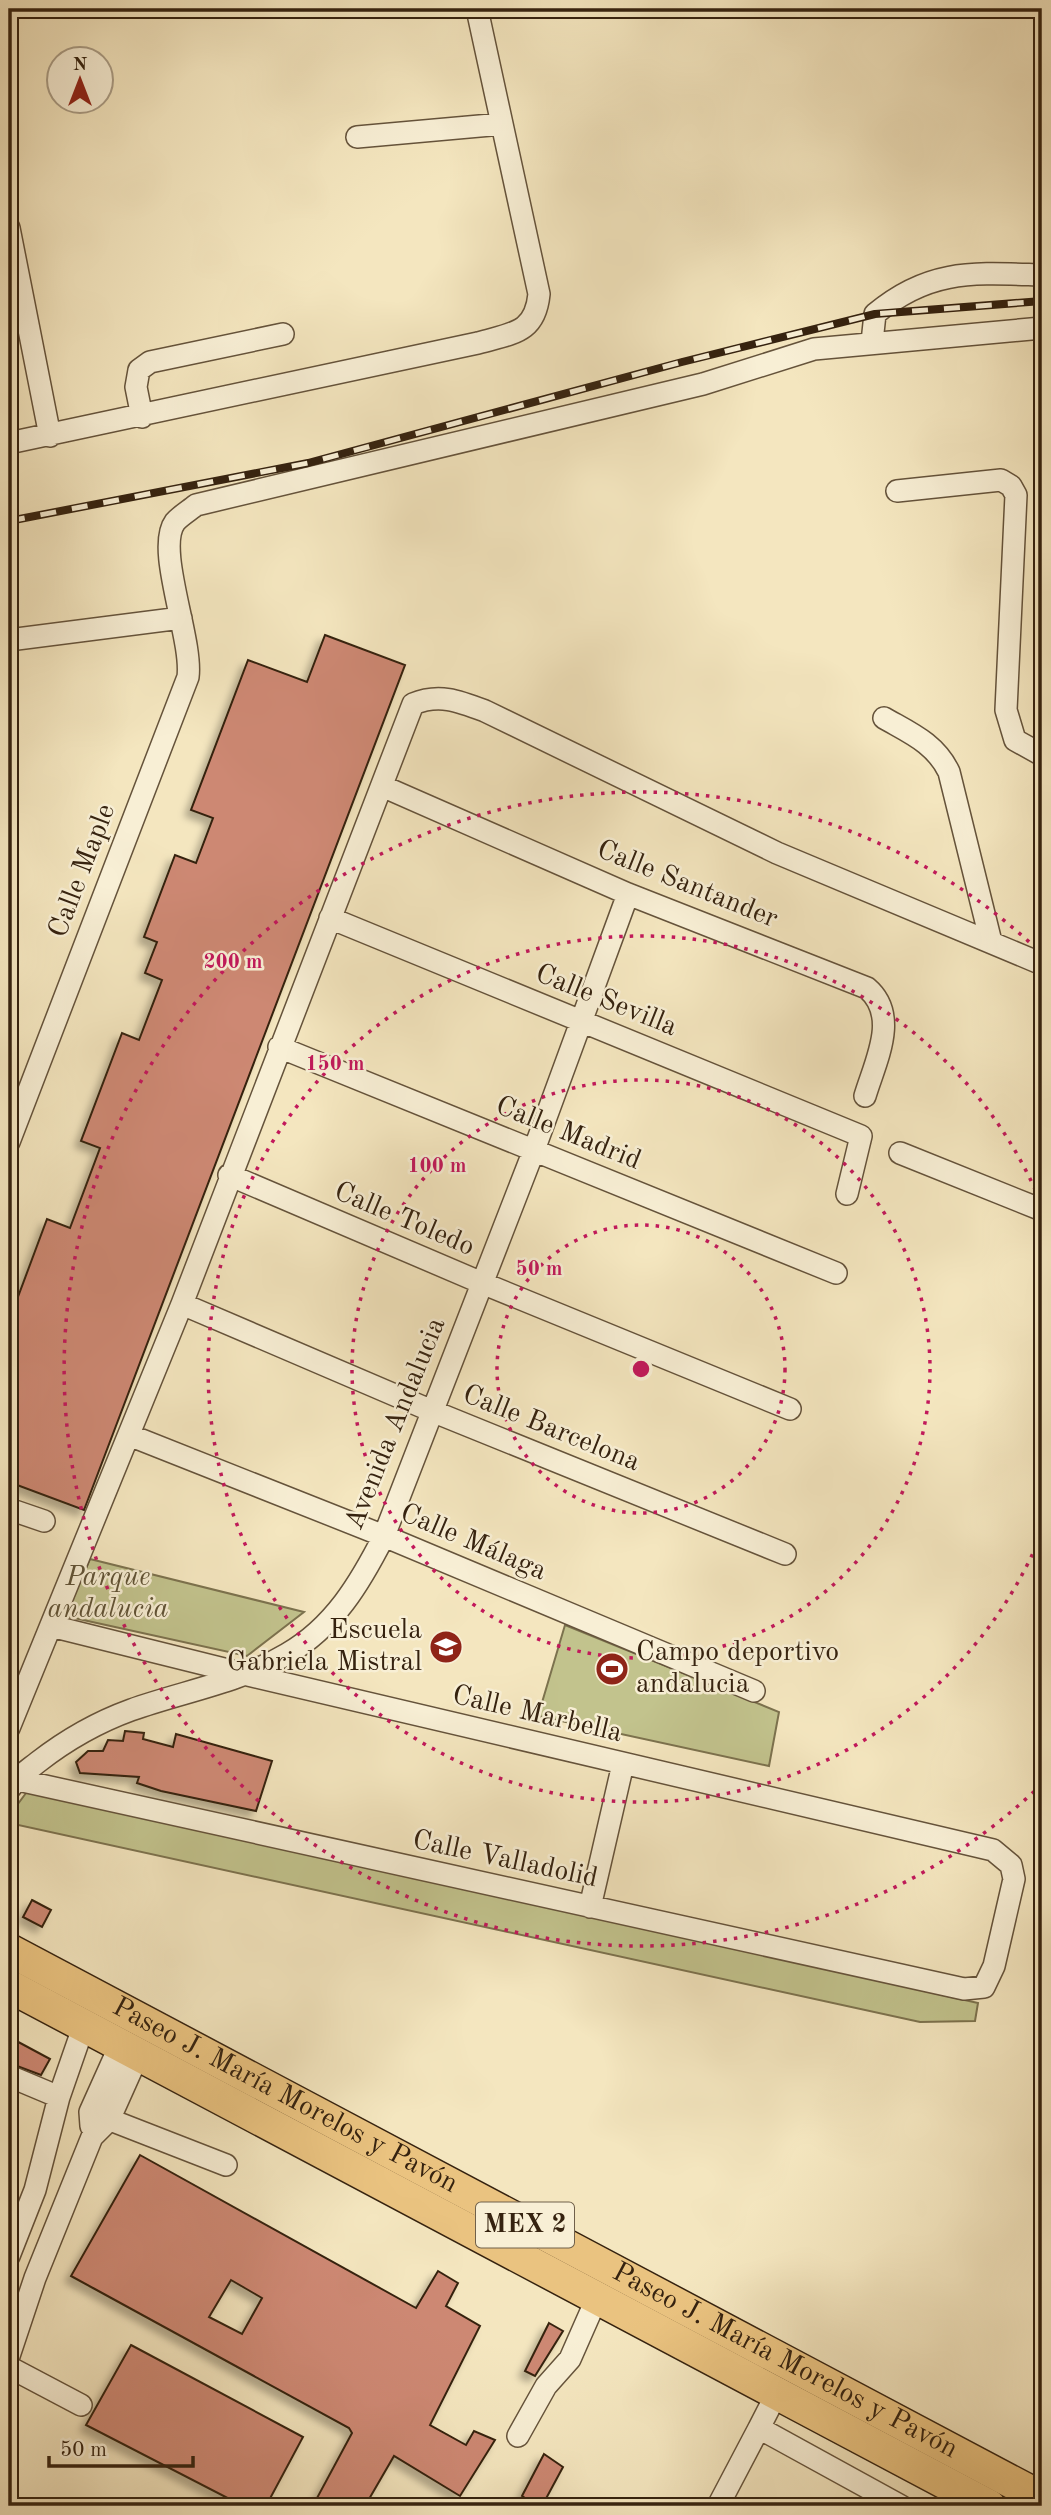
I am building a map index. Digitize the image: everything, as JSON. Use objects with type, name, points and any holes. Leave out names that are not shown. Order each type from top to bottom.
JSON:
[{"type":"highway","name":"Paseo J. María Morelos y Pavón","points":[[9,1950],[1042,2498]]},
{"type":"highway","name":"Paseo J. María Morelos y Pavón","points":[[9,1986],[130,2048],[596,2300],[989,2506]]},
{"type":"street","points":[[9,443],[142,417],[478,343],[528,326],[537,312],[540,294],[477,9]]},
{"type":"street","points":[[357,137],[502,124]]},
{"type":"street","points":[[9,228],[50,436]]},
{"type":"street","points":[[872,342],[875,314],[898,295],[925,282],[978,273],[1042,275]]},
{"type":"street","name":"Calle Maple","points":[[10,1133],[188,677],[190,664],[167,544],[174,523],[197,505],[704,384],[814,349],[1042,328]]},
{"type":"street","points":[[142,417],[136,387],[139,370],[150,362],[283,334]]},
{"type":"street","points":[[897,491],[1002,480],[1012,486],[1016,495],[1006,710],[1015,740],[1042,755]]},
{"type":"street","points":[[9,640],[181,618]]},
{"type":"street","points":[[9,1728],[181,1304],[412,704],[428,698],[460,702],[563,748],[765,847],[1042,964]]},
{"type":"street","points":[[884,718],[932,746],[949,772],[991,942]]},
{"type":"street","name":"Calle Santander","points":[[382,786],[628,894],[867,988],[878,1000],[884,1034],[865,1096]]},
{"type":"street","name":"Avenida Andalucia","points":[[11,1783],[72,1739],[130,1710],[248,1675],[289,1653],[343,1606],[361,1580],[384,1536],[534,1150],[628,894]]},
{"type":"street","name":"Calle Sevilla","points":[[330,918],[861,1136],[847,1195]]},
{"type":"street","name":"Calle Madrid","points":[[279,1046],[836,1273]]},
{"type":"street","points":[[900,1153],[1042,1210]]},
{"type":"street","name":"Calle Toledo","points":[[229,1175],[482,1283],[790,1409]]},
{"type":"street","name":"Calle Barcelona","points":[[181,1304],[432,1411],[785,1554]]},
{"type":"street","name":"Calle Málaga","points":[[129,1435],[384,1536],[754,1691]]},
{"type":"street","points":[[9,1509],[44,1521]]},
{"type":"street","name":"Calle Marbella","points":[[51,1626],[993,1850],[1008,1860],[1014,1879],[994,1966],[984,1987]]},
{"type":"street","points":[[590,1907],[624,1764]]},
{"type":"street","name":"Calle Valladolid","points":[[11,1783],[964,1989],[984,1987]]},
{"type":"street","points":[[9,2256],[35,2190],[59,2097],[85,2025]]},
{"type":"street","points":[[9,2356],[35,2278],[99,2116],[130,2048]]},
{"type":"street","points":[[9,2076],[59,2097]]},
{"type":"street","points":[[99,2116],[226,2165]]},
{"type":"street","points":[[518,2436],[546,2386],[570,2359],[596,2300]]},
{"type":"street","points":[[9,2367],[81,2406]]},
{"type":"street","points":[[718,2506],[777,2393]]},
{"type":"street","points":[[759,2428],[901,2506]]},
{"type":"green space","name":"Parque andalucia","points":[[90,1559],[304,1612],[247,1656],[65,1616]]},
{"type":"green space","name":"Campo deportivo andalucia","points":[[565,1625],[779,1712],[769,1766],[538,1716]]},
{"type":"green space","points":[[29,1789],[978,2003],[975,2021],[920,2022],[9,1823],[9,1816]]},
{"type":"building","points":[[325,635],[405,665],[84,1510],[9,1482],[9,1321],[47,1219],[70,1228],[100,1148],[81,1141],[122,1033],[139,1040],[162,980],[145,973],[157,942],[144,937],[175,855],[196,863],[213,818],[191,810],[248,660],[307,682]]},
{"type":"building","points":[[125,1731],[144,1733],[143,1739],[173,1747],[176,1734],[272,1761],[256,1811],[161,1791],[137,1783],[139,1777],[80,1773],[76,1762],[88,1751],[103,1751],[108,1740],[123,1741]]},
{"type":"building","points":[[32,1900],[51,1910],[42,1927],[23,1917]]},
{"type":"building","points":[[9,2037],[50,2059],[41,2075],[9,2063]]},
{"type":"building","points":[[140,2155],[416,2308],[438,2271],[458,2283],[446,2306],[480,2326],[430,2425],[466,2445],[474,2431],[495,2440],[460,2496],[394,2456],[365,2506],[332,2506],[317,2498],[352,2433],[349,2428],[71,2276]],"holes":[[[231,2280],[262,2298],[242,2334],[209,2317]]]},
{"type":"building","points":[[549,2323],[563,2331],[535,2376],[525,2371]]},
{"type":"building","points":[[131,2345],[303,2437],[266,2506],[243,2506],[86,2425]]},
{"type":"building","points":[[544,2454],[563,2467],[542,2506],[538,2506],[522,2496]]},
{"type":"railway","points":[[9,521],[308,463],[682,362],[875,314],[1042,301]]},
{"type":"place","name":"Escuela Gabriela Mistral","points":[[446,1647]]},
{"type":"place","name":"Campo deportivo andalucia","points":[[612,1669]]}]
